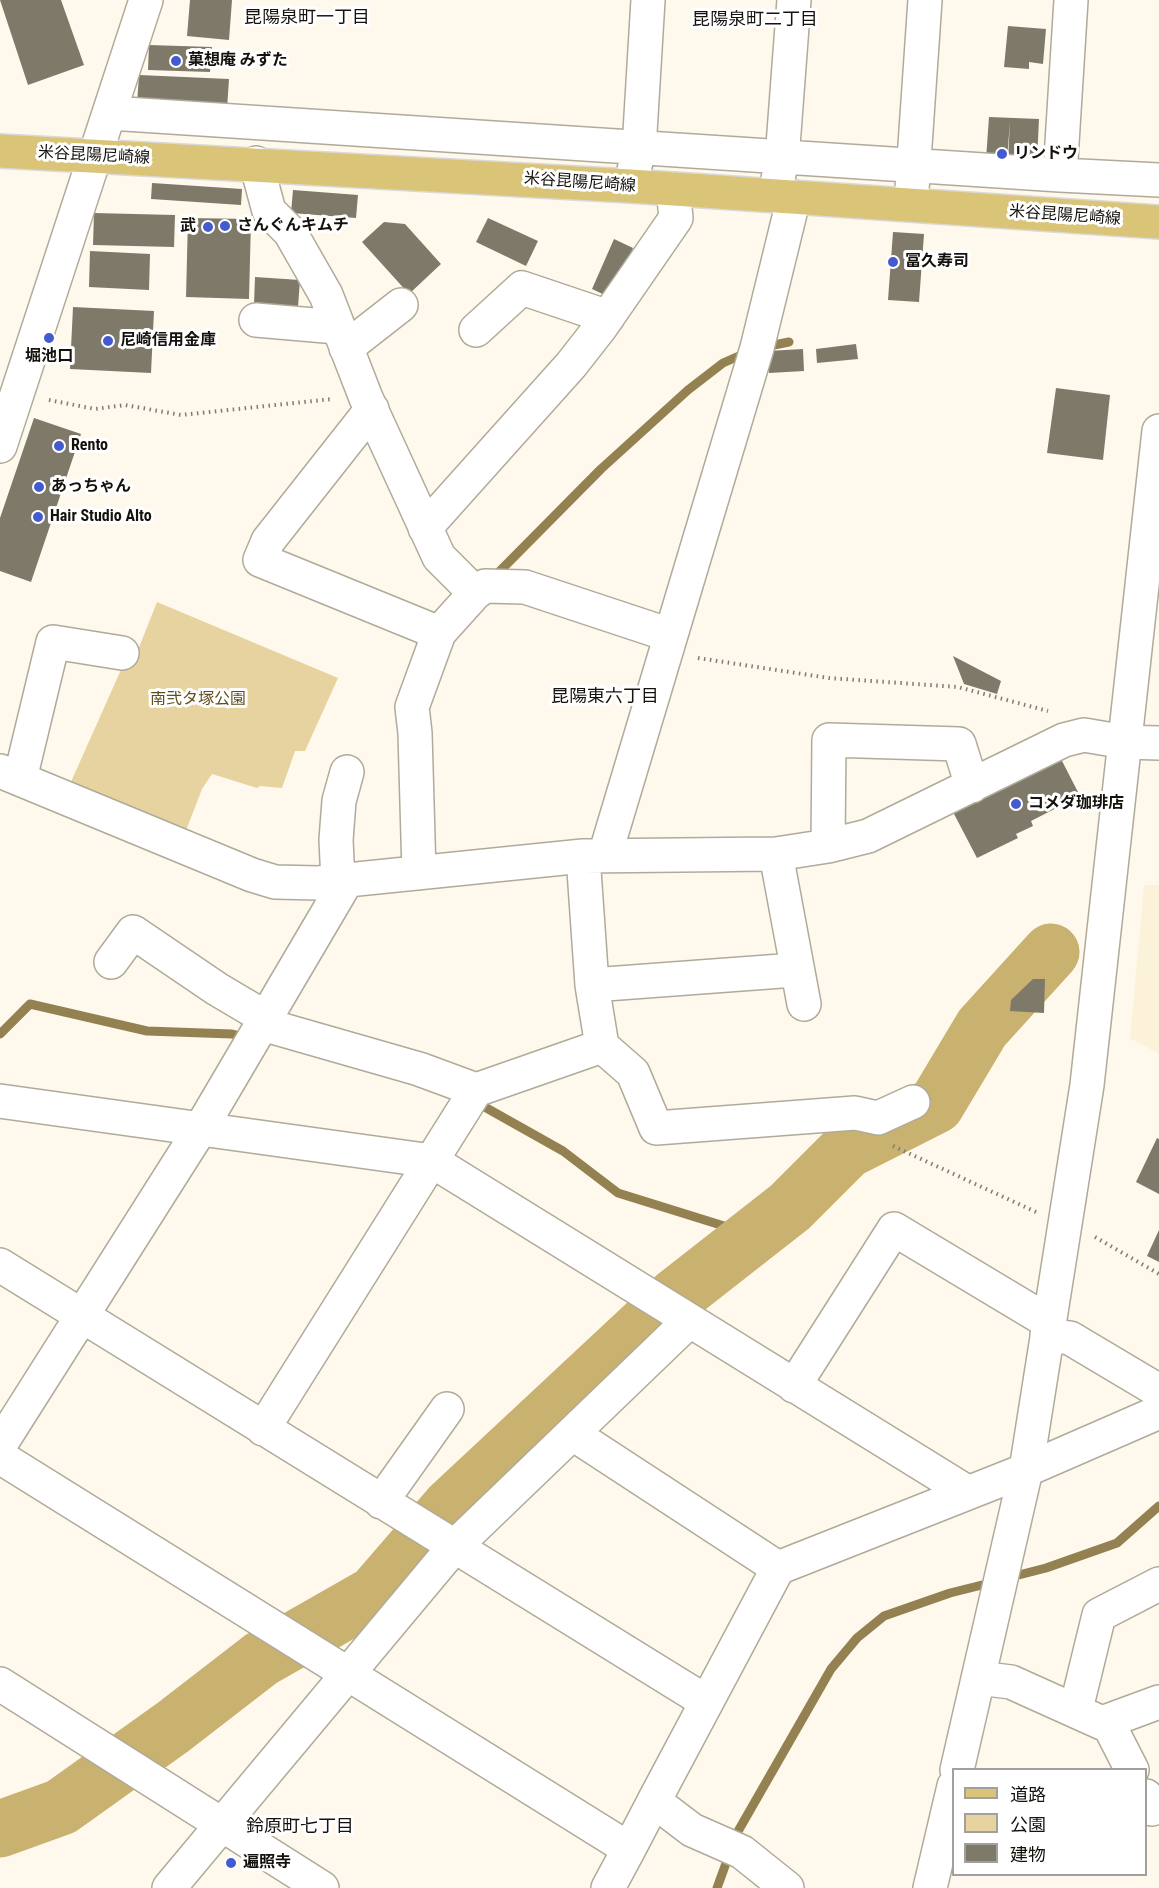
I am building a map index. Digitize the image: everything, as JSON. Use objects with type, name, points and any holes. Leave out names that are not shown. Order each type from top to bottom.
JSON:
[{"type":"main road","name":"米谷昆陽尼崎線","points":[[0,150],[630,186],[1159,222]]},
{"type":"street","points":[[0,446],[146,0]]},
{"type":"street","points":[[630,186],[639,149],[647,0]]},
{"type":"street","points":[[794,0],[782,159],[784,196],[756,348],[668,644],[594,856],[592,985],[602,1046],[633,1073],[656,1128],[778,1121],[855,1113],[878,1118],[913,1102]]},
{"type":"street","points":[[910,205],[915,166],[925,0]]},
{"type":"street","points":[[1060,175],[1071,0]]},
{"type":"street","points":[[110,113],[782,159],[1159,180]]},
{"type":"street","points":[[256,163],[269,211],[290,232],[326,295],[341,338],[369,403],[439,557],[480,590]]},
{"type":"street","points":[[425,528],[571,365],[608,317],[676,218],[673,189]]},
{"type":"street","points":[[476,330],[522,288],[608,317]]},
{"type":"street","points":[[256,320],[341,338],[401,305]]},
{"type":"street","points":[[369,403],[268,541],[260,560],[439,633]]},
{"type":"street","points":[[957,1768],[1026,1470],[1087,1085],[1159,431]]},
{"type":"street","points":[[419,873],[415,733],[412,707],[439,633],[480,590],[525,587],[668,644]]},
{"type":"street","points":[[122,652],[53,642],[10,775],[252,875],[275,882],[342,881],[594,856],[776,855],[868,836],[1064,740],[1084,735],[1125,742],[1159,743]]},
{"type":"street","points":[[828,846],[829,740],[959,744],[972,786]]},
{"type":"street","points":[[0,1445],[201,1128],[342,881],[336,840],[339,801],[347,772]]},
{"type":"street","points":[[776,855],[795,970],[804,1004]]},
{"type":"street","points":[[111,962],[133,932],[264,1021],[476,1090],[602,1046]]},
{"type":"street","points":[[592,985],[795,970]]},
{"type":"street","points":[[263,1428],[476,1090]]},
{"type":"street","points":[[0,1101],[432,1161],[967,1492]]},
{"type":"street","points":[[794,1386],[894,1229],[1048,1329],[1070,1338],[1159,1391]]},
{"type":"street","points":[[0,1265],[437,1538],[705,1701]]},
{"type":"street","points":[[169,1888],[347,1673],[437,1538],[573,1434],[673,1312]]},
{"type":"street","points":[[381,1502],[447,1409]]},
{"type":"street","points":[[608,1888],[705,1701],[778,1568],[1026,1470],[1159,1412]]},
{"type":"street","points":[[573,1434],[778,1568]]},
{"type":"street","points":[[0,1456],[629,1849]]},
{"type":"street","points":[[1076,1709],[1099,1615],[1159,1584]]},
{"type":"street","points":[[978,1678],[1011,1682],[1076,1709],[1102,1723],[1159,1702]]},
{"type":"street","points":[[0,1684],[322,1888]]},
{"type":"street","points":[[1107,1721],[1131,1768]]},
{"type":"street","points":[[930,1888],[952,1794]]},
{"type":"street","points":[[1147,1798],[1152,1809],[1159,1806]]},
{"type":"street","points":[[654,1802],[692,1830],[742,1852],[786,1884],[787,1888]]},
{"type":"path","points":[[17,393],[95,409],[124,405],[181,415],[239,411],[326,399],[369,403]]},
{"type":"path","points":[[668,644],[829,678],[958,687],[1066,716],[1084,735]]},
{"type":"path","points":[[885,1142],[1027,1210],[1066,1220],[1159,1274]]},
{"type":"shaded area","points":[[1144,885],[1159,885],[1159,1054],[1130,1038]]},
{"type":"green space","name":"南弐タ塚公園","points":[[157,602],[338,678],[305,751],[295,751],[282,788],[260,786],[257,788],[212,774],[202,789],[182,841],[66,793],[124,663],[132,665]]},
{"type":"building","points":[[0,0],[61,0],[84,65],[28,85]]},
{"type":"building","points":[[190,0],[232,0],[229,40],[187,36]]},
{"type":"building","points":[[1008,26],[1046,29],[1043,64],[1029,62],[1029,69],[1004,67]]},
{"type":"building","points":[[149,45],[212,47],[210,72],[148,70]]},
{"type":"building","points":[[139,75],[229,79],[227,109],[137,104]]},
{"type":"building","points":[[989,117],[1039,119],[1037,161],[1008,160],[1010,121],[1007,160],[986,159]]},
{"type":"building","points":[[152,183],[242,189],[241,205],[151,199]]},
{"type":"building","points":[[293,190],[358,195],[356,218],[291,213]]},
{"type":"building","points":[[94,213],[175,215],[174,247],[93,245]]},
{"type":"building","points":[[188,218],[251,219],[249,299],[186,297]]},
{"type":"building","points":[[488,218],[538,241],[526,266],[476,242]]},
{"type":"building","points":[[384,222],[405,224],[441,264],[409,294],[362,242]]},
{"type":"building","points":[[893,232],[924,234],[919,302],[888,300]]},
{"type":"building","points":[[614,239],[633,248],[611,298],[592,289]]},
{"type":"building","points":[[90,251],[150,254],[149,290],[89,287]]},
{"type":"building","points":[[255,277],[300,280],[298,307],[254,304]]},
{"type":"building","points":[[73,307],[154,311],[151,373],[70,369]]},
{"type":"building","points":[[856,344],[858,359],[817,363],[816,349]]},
{"type":"building","points":[[803,349],[804,371],[769,373],[768,351]]},
{"type":"building","points":[[1056,388],[1110,395],[1103,460],[1047,453]]},
{"type":"building","points":[[34,418],[81,434],[31,582],[0,571],[0,518]]},
{"type":"building","points":[[953,656],[1001,681],[997,694],[964,684]]},
{"type":"building","name":"コメダ珈琲店","points":[[1060,757],[1080,796],[1031,821],[1033,826],[1016,834],[1018,838],[977,858],[953,812]]},
{"type":"building","points":[[1033,979],[1045,979],[1044,1013],[1010,1011],[1011,1000]]},
{"type":"building","points":[[1157,1138],[1159,1139],[1159,1194],[1136,1182]]},
{"type":"building","points":[[1159,1230],[1159,1262],[1147,1256]]},
{"type":"waterway","points":[[764,347],[789,342]]},
{"type":"waterway","points":[[493,578],[601,469],[688,390],[723,363],[748,352]]},
{"type":"waterway","points":[[0,1829],[61,1807],[173,1727],[261,1659],[375,1594],[451,1506],[675,1297],[790,1207],[847,1150],[936,1105],[982,1028],[1051,952]]},
{"type":"waterway","points":[[0,1034],[30,1004],[147,1031],[232,1034],[248,1038]]},
{"type":"waterway","points":[[474,1101],[563,1151],[618,1193],[753,1235]]},
{"type":"waterway","points":[[1007,1578],[1046,1568],[1117,1543],[1159,1506]]},
{"type":"waterway","points":[[717,1888],[737,1833],[831,1669],[857,1638],[884,1616],[950,1593],[994,1582]]},
{"type":"place","name":"菓想庵 みずた","points":[[176,61]]},
{"type":"place","name":"リンドウ","points":[[1002,154]]},
{"type":"place","name":"さんぐんキムチ","points":[[225,226]]},
{"type":"place","name":"武","points":[[208,227]]},
{"type":"place","name":"冨久寿司","points":[[893,262]]},
{"type":"place","name":"堀池口","points":[[49,338]]},
{"type":"place","name":"尼崎信用金庫","points":[[108,341]]},
{"type":"place","name":"Rento","points":[[59,446]]},
{"type":"place","name":"あっちゃん","points":[[39,487]]},
{"type":"place","name":"Hair Studio Alto","points":[[38,517]]},
{"type":"place","name":"コメダ珈琲店","points":[[1016,804]]},
{"type":"place","name":"遍照寺","points":[[231,1863]]},
{"type":"district","name":"昆陽泉町一丁目","points":[[307,18]]},
{"type":"district","name":"昆陽泉町二丁目","points":[[755,20]]},
{"type":"district","name":"昆陽東六丁目","points":[[605,697]]},
{"type":"district","name":"鈴原町七丁目","points":[[300,1827]]}]
